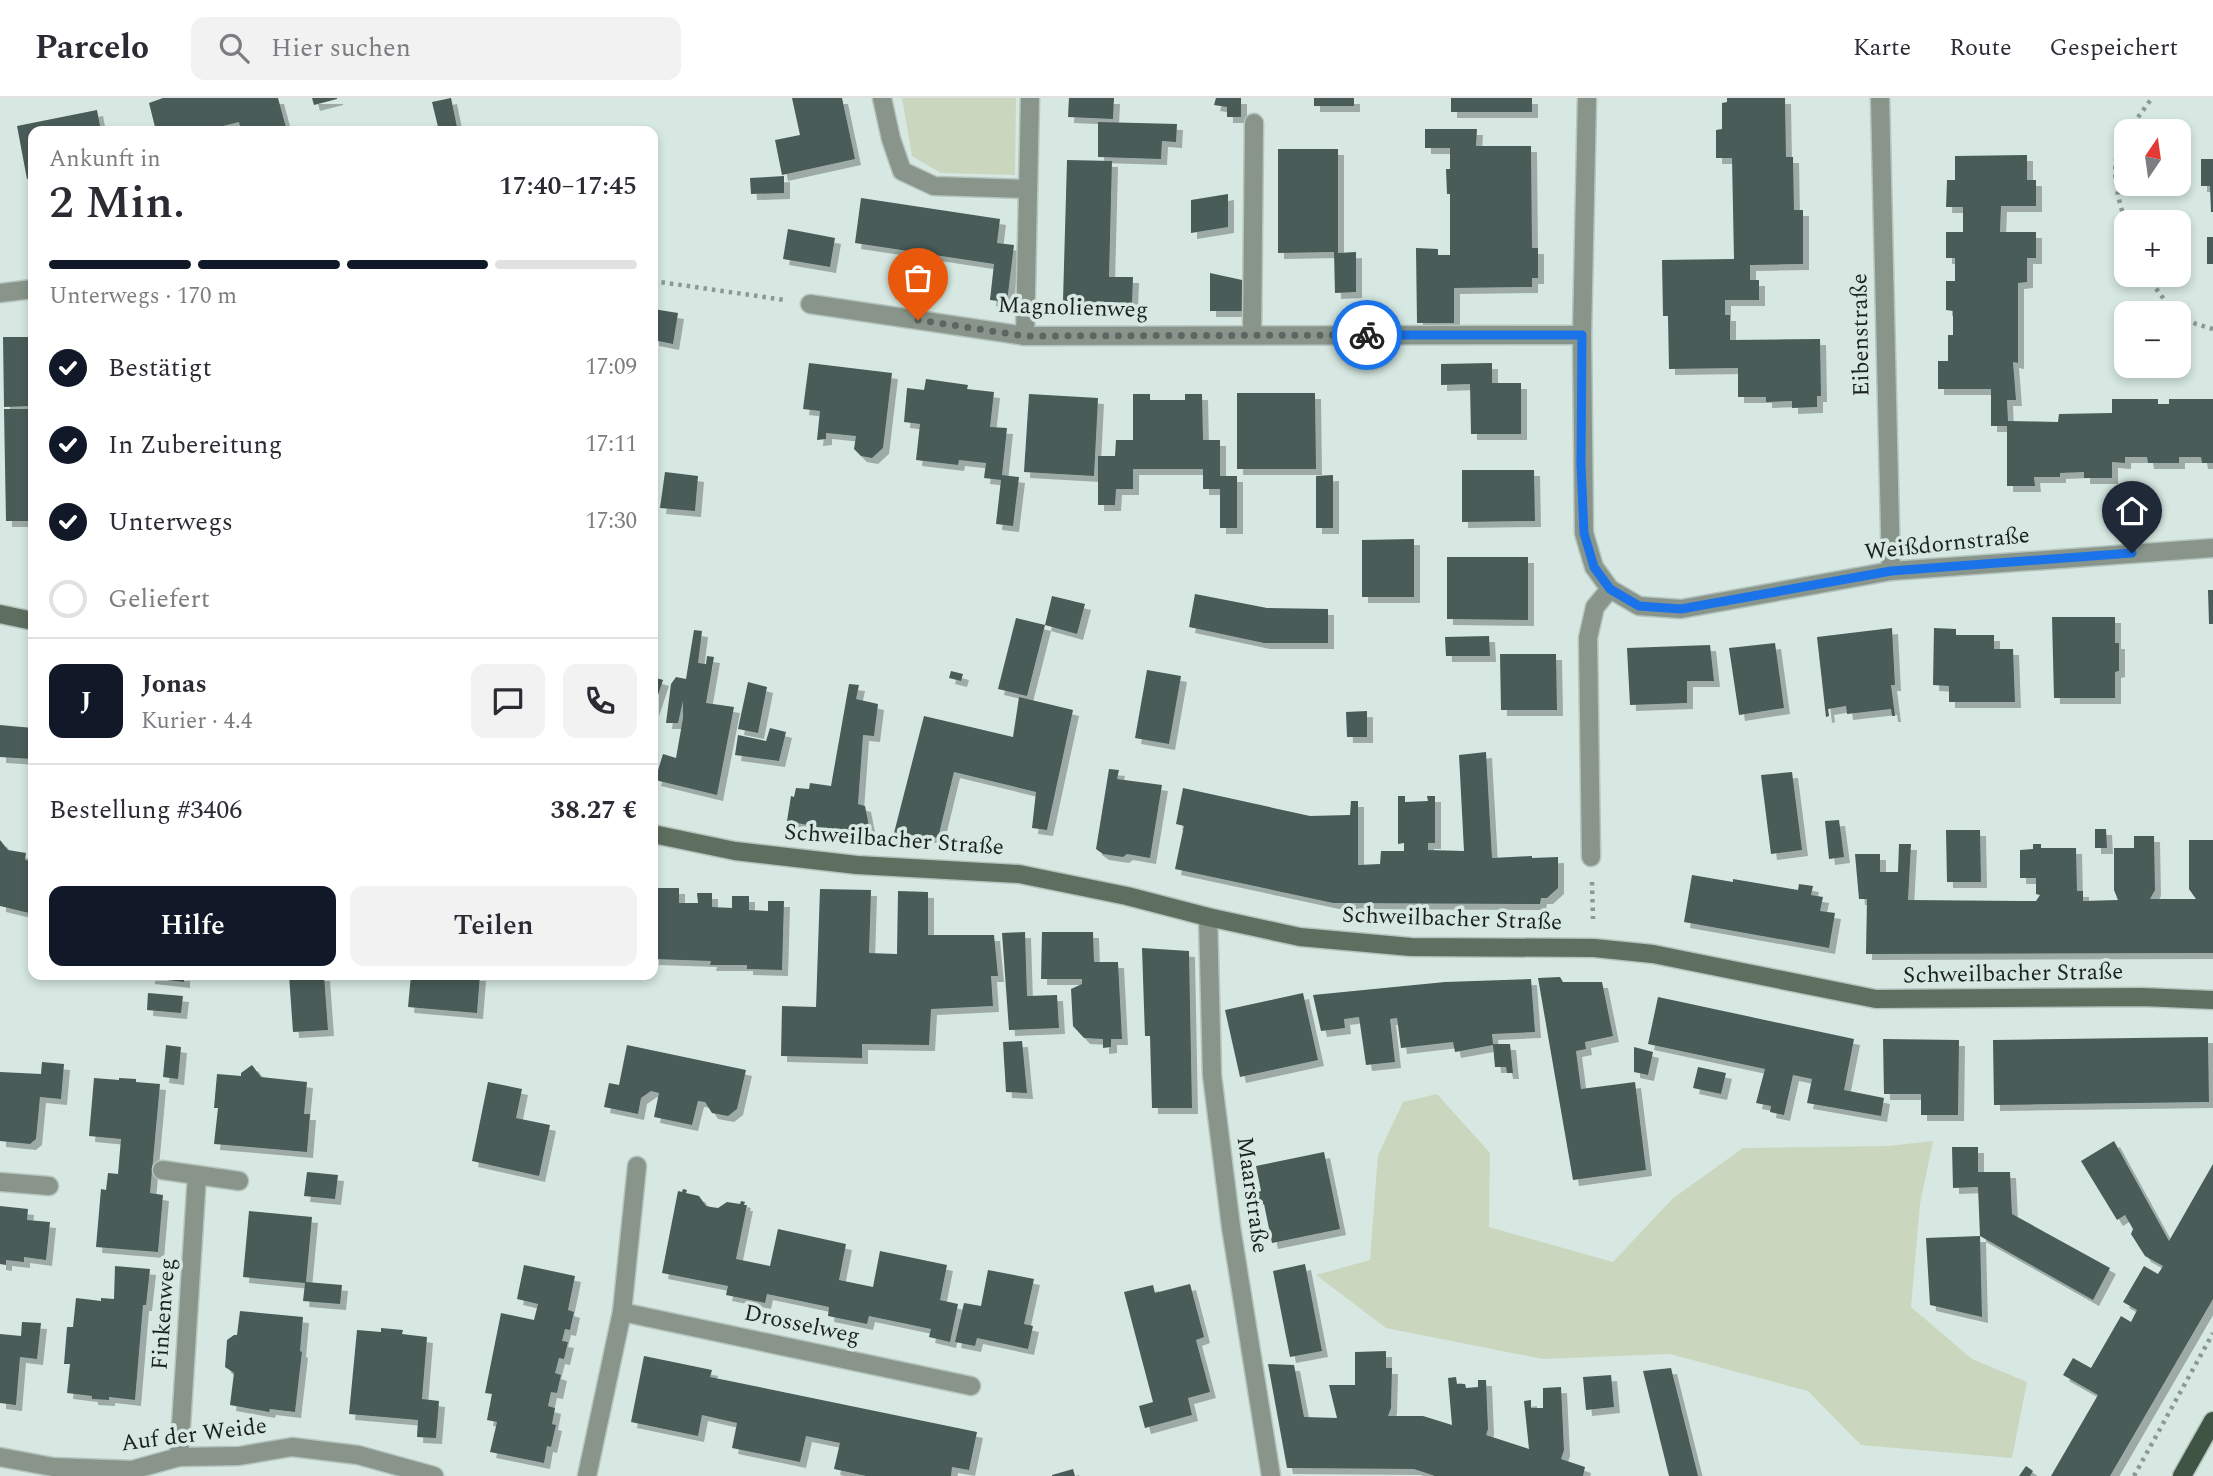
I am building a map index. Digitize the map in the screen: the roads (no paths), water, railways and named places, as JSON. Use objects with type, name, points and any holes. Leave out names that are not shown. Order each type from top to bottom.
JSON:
[{"type":"main road","points":[[0,614],[28,620]]},
{"type":"main road","name":"Schweilbacher Straße","points":[[658,835],[735,851],[843,863],[1019,874],[1128,896],[1300,937],[1411,947],[1594,948],[1653,954],[1876,999],[2143,997],[2213,1000]]},
{"type":"main road","points":[[2182,1476],[2213,1421]]},
{"type":"street","points":[[882,98],[891,139],[902,171],[934,186],[1027,189]]},
{"type":"street","points":[[1025,336],[1030,98]]},
{"type":"street","name":"Weißdornstraße","points":[[1587,98],[1581,464],[1584,533],[1594,567],[1610,589],[1639,606],[1681,609],[1891,571],[2213,548]]},
{"type":"street","name":"Eibenstraße","points":[[1880,98],[1891,571]]},
{"type":"street","points":[[1252,335],[1254,123]]},
{"type":"street","points":[[0,293],[28,290]]},
{"type":"street","name":"Magnolienweg","points":[[810,304],[1025,336],[1582,335]]},
{"type":"street","points":[[1591,857],[1588,638],[1595,607],[1610,589]]},
{"type":"street","name":"Maarstraße","points":[[1208,917],[1212,1076],[1231,1227],[1271,1476]]},
{"type":"street","points":[[587,1476],[622,1312],[637,1166]]},
{"type":"street","points":[[162,1170],[239,1181]]},
{"type":"street","name":"Finkenweg","points":[[179,1457],[197,1175]]},
{"type":"street","points":[[0,1182],[49,1186]]},
{"type":"street","name":"Drosselweg","points":[[622,1312],[971,1386]]},
{"type":"street","name":"Auf der Weide","points":[[0,1457],[53,1467],[132,1471],[179,1457],[239,1456],[292,1447],[358,1455],[434,1476]]}]
